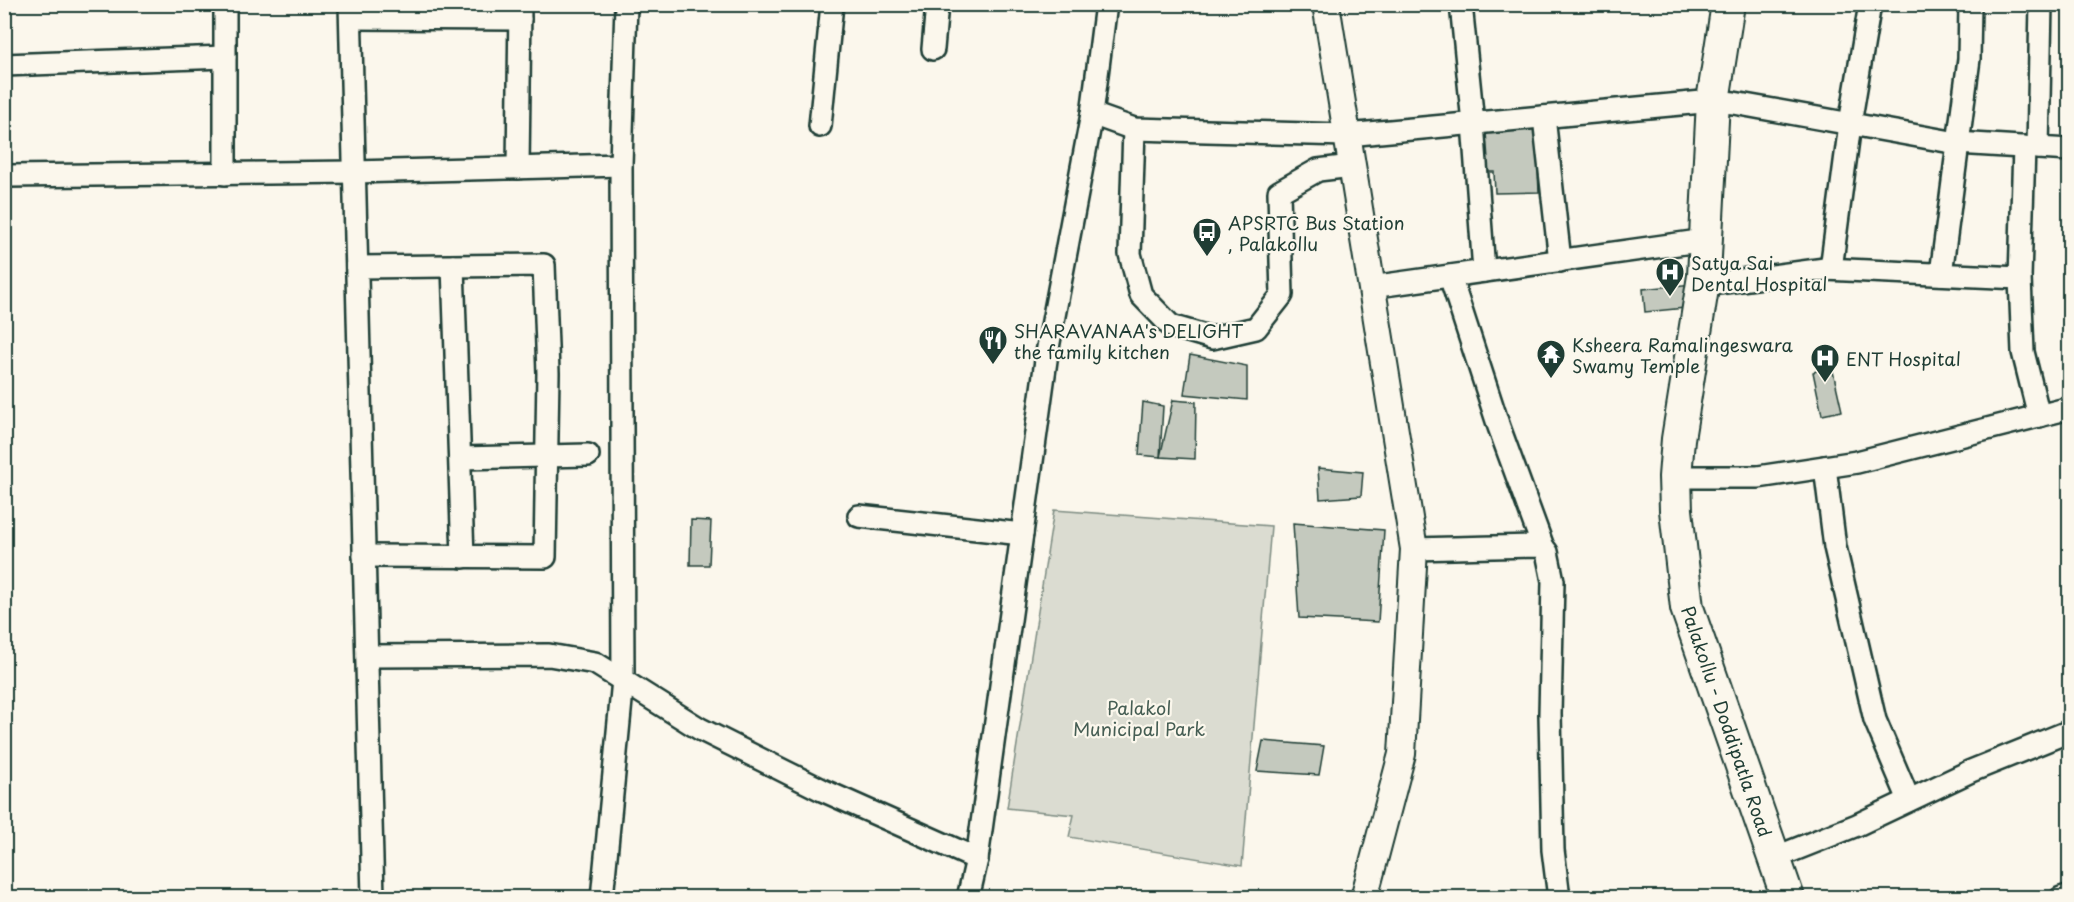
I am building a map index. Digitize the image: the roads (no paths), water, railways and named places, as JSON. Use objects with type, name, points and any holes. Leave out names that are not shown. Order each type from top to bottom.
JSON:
[{"type":"main road","name":"Palakollu - Doddipatla Road","points":[[1728,4],[1713,101],[1703,285],[1674,477],[1687,608],[1788,897]]},
{"type":"street","points":[[225,4],[225,174]]},
{"type":"street","points":[[602,897],[623,680],[621,165],[626,4]]},
{"type":"street","points":[[820,126],[832,4]]},
{"type":"street","points":[[933,49],[937,4]]},
{"type":"street","points":[[968,897],[977,859],[1047,353],[1092,114],[1106,4]]},
{"type":"street","points":[[1326,4],[1414,549],[1402,754],[1364,897]]},
{"type":"street","points":[[1461,4],[1484,271]]},
{"type":"street","points":[[1831,269],[1850,124],[1870,4]]},
{"type":"street","points":[[1941,274],[1969,58],[1970,4]]},
{"type":"street","points":[[2039,416],[2023,352],[2020,278],[2041,4]]},
{"type":"street","points":[[373,897],[350,11],[520,12],[518,168]]},
{"type":"street","points":[[4,65],[225,57]]},
{"type":"street","points":[[1092,114],[1134,129],[1347,135],[1713,101],[1957,143],[2070,150]]},
{"type":"street","points":[[1544,117],[1560,261]]},
{"type":"street","points":[[1134,129],[1130,254],[1142,295],[1171,326],[1212,338],[1256,328],[1282,295],[1279,192],[1318,170],[1352,166]]},
{"type":"street","points":[[8,176],[354,172],[621,165]]},
{"type":"street","points":[[1371,287],[1706,240]]},
{"type":"street","points":[[357,267],[544,265],[548,373],[544,557],[364,556]]},
{"type":"street","points":[[453,266],[463,557]]},
{"type":"street","points":[[1703,285],[1831,269],[2020,278]]},
{"type":"street","points":[[1450,276],[1499,428],[1543,547],[1547,552],[1553,581],[1550,714],[1553,850],[1559,897]]},
{"type":"street","points":[[1674,477],[1758,477],[1857,462],[2070,408]]},
{"type":"street","points":[[460,458],[588,455]]},
{"type":"street","points":[[1825,467],[1835,547],[1875,720],[1909,800]]},
{"type":"street","points":[[859,516],[1022,534]]},
{"type":"street","points":[[1414,549],[1543,547]]},
{"type":"street","points":[[367,656],[549,655],[595,663],[710,734],[822,790],[977,859]]},
{"type":"street","points":[[1774,858],[1857,825],[1971,771],[2070,731]]},
{"type":"street","points":[[2061,897],[2070,895]]},
{"type":"place","name":"APSRTC Bus Station , Palakollu","points":[[1207,258]]},
{"type":"place","name":"Satya Sai Dental Hospital","points":[[1670,298]]},
{"type":"place","name":"SHARAVANAA's DELIGHT the family kitchen","points":[[993,366]]},
{"type":"place","name":"Ksheera Ramalingeswara Swamy Temple","points":[[1551,380]]},
{"type":"place","name":"ENT Hospital","points":[[1825,384]]},
{"type":"park label","name":"Palakol Municipal Park","points":[[1139,717]]}]
